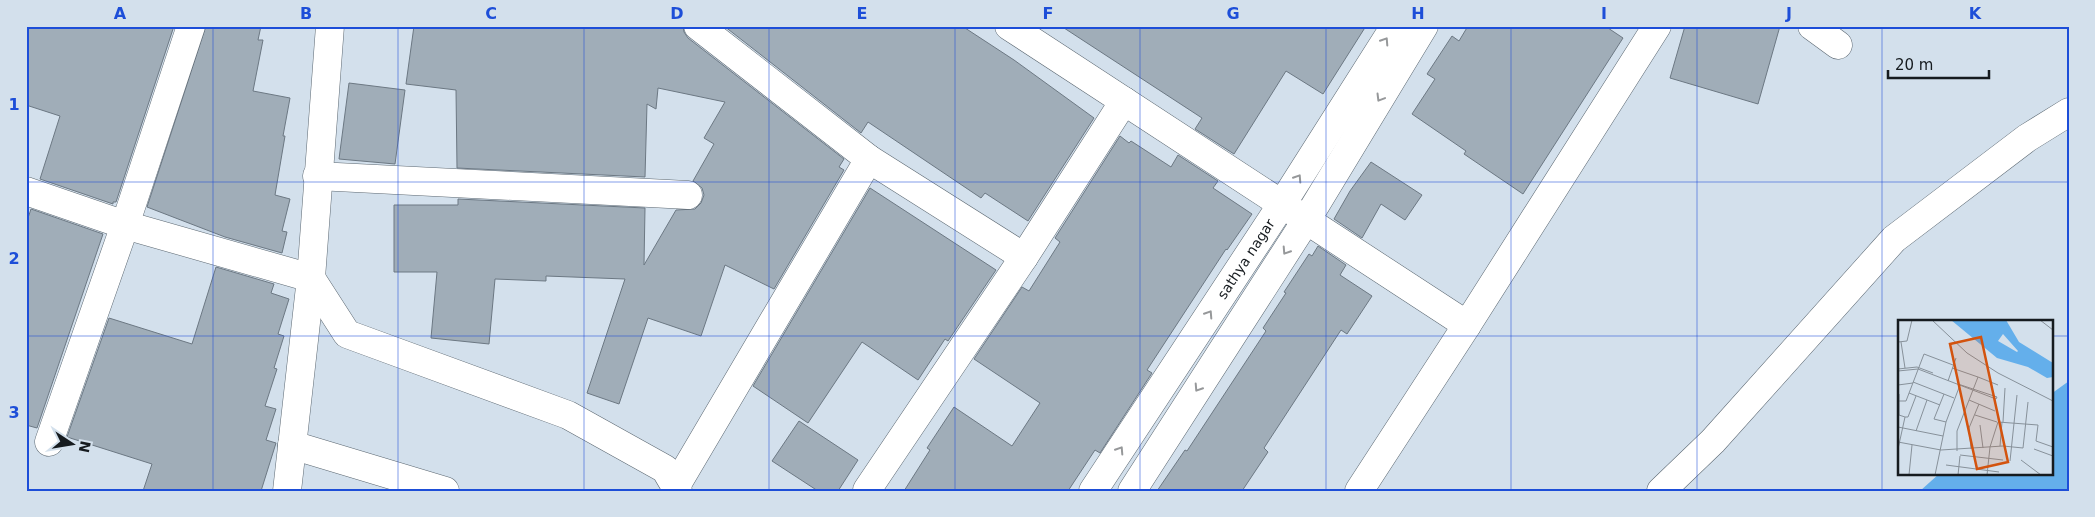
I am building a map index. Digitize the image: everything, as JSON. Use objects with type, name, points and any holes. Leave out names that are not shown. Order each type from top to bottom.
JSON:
[{"type":"street","points":[[49,442],[126,224],[191,26]]},
{"type":"street","points":[[287,491],[311,278],[317,176],[330,26]]},
{"type":"street","points":[[698,26],[869,159],[1024,257]]},
{"type":"street","points":[[1009,26],[1467,325]]},
{"type":"street","name":"sathya nagar","points":[[1093,491],[1282,204],[1395,26]]},
{"type":"street","points":[[1132,491],[1307,219],[1424,26]]},
{"type":"street","points":[[1359,491],[1657,26]]},
{"type":"street","points":[[1812,26],[1838,45]]},
{"type":"street","points":[[867,490],[1024,257],[1124,101]]},
{"type":"street","points":[[1661,491],[1713,441],[1894,239],[2026,138],[2069,112]]},
{"type":"street","points":[[26,191],[126,224],[311,278],[347,334],[568,414],[665,469],[677,489],[869,159]]},
{"type":"street","points":[[317,176],[688,195]]},
{"type":"street","points":[[292,445],[445,491]]},
{"type":"water","points":[[2069,381],[2069,491],[1920,491],[1939,474],[2052,474],[2052,393]]},
{"type":"building","points":[[26,26],[174,26],[116,202],[113,202],[113,204],[40,179],[60,116],[26,105]]},
{"type":"building","points":[[206,26],[261,26],[258,40],[263,40],[253,91],[290,98],[275,195],[290,199],[282,231],[287,232],[282,253],[225,237],[147,207]]},
{"type":"building","points":[[414,26],[683,26],[688,38],[844,159],[839,167],[844,170],[774,289],[725,265],[701,336],[648,318],[619,404],[587,393],[625,279],[546,276],[546,281],[495,279],[489,344],[431,338],[437,272],[394,272],[394,205],[458,205],[458,199],[645,208],[644,265],[676,210],[695,209],[701,203],[704,195],[702,188],[693,181],[714,144],[704,138],[725,102],[658,88],[656,109],[647,104],[645,177],[457,168],[456,90],[406,84]]},
{"type":"building","points":[[724,26],[962,26],[1014,60],[1094,118],[1028,221],[985,193],[981,198],[868,122],[861,133]]},
{"type":"building","points":[[1061,26],[1366,26],[1323,94],[1286,71],[1234,154],[1195,129],[1202,118]]},
{"type":"building","points":[[1468,26],[1605,26],[1623,38],[1523,194],[1464,154],[1466,151],[1412,114],[1435,79],[1427,74],[1452,36],[1459,41]]},
{"type":"building","points":[[1685,26],[1780,26],[1758,104],[1670,78]]},
{"type":"building","points":[[349,83],[405,90],[395,164],[339,159]]},
{"type":"building","points":[[1120,136],[1171,167],[1178,155],[1218,181],[1213,188],[1252,214],[1226,249],[1147,370],[1152,373],[1100,453],[1095,450],[1068,491],[904,491],[930,450],[927,448],[954,407],[1012,446],[1040,403],[974,359],[1022,287],[1029,291],[1060,242],[1055,238]]},
{"type":"building","points":[[1371,162],[1422,195],[1405,220],[1381,204],[1362,238],[1334,219],[1350,191]]},
{"type":"building","points":[[870,188],[996,270],[948,341],[945,339],[918,380],[862,342],[808,423],[753,386]]},
{"type":"building","points":[[31,209],[103,234],[37,428],[26,425],[26,224]]},
{"type":"building","points":[[1318,246],[1346,265],[1340,275],[1372,296],[1347,334],[1341,330],[1264,448],[1268,452],[1242,491],[1157,491],[1185,450],[1187,451],[1266,331],[1263,328],[1286,293],[1284,292],[1309,254],[1312,256]]},
{"type":"building","points":[[216,267],[274,284],[271,293],[289,299],[278,334],[284,336],[274,368],[277,369],[265,406],[276,409],[266,440],[276,443],[261,491],[143,491],[152,464],[67,437],[109,318],[192,344]]},
{"type":"building","points":[[799,421],[858,460],[838,491],[818,491],[772,461]]}]
